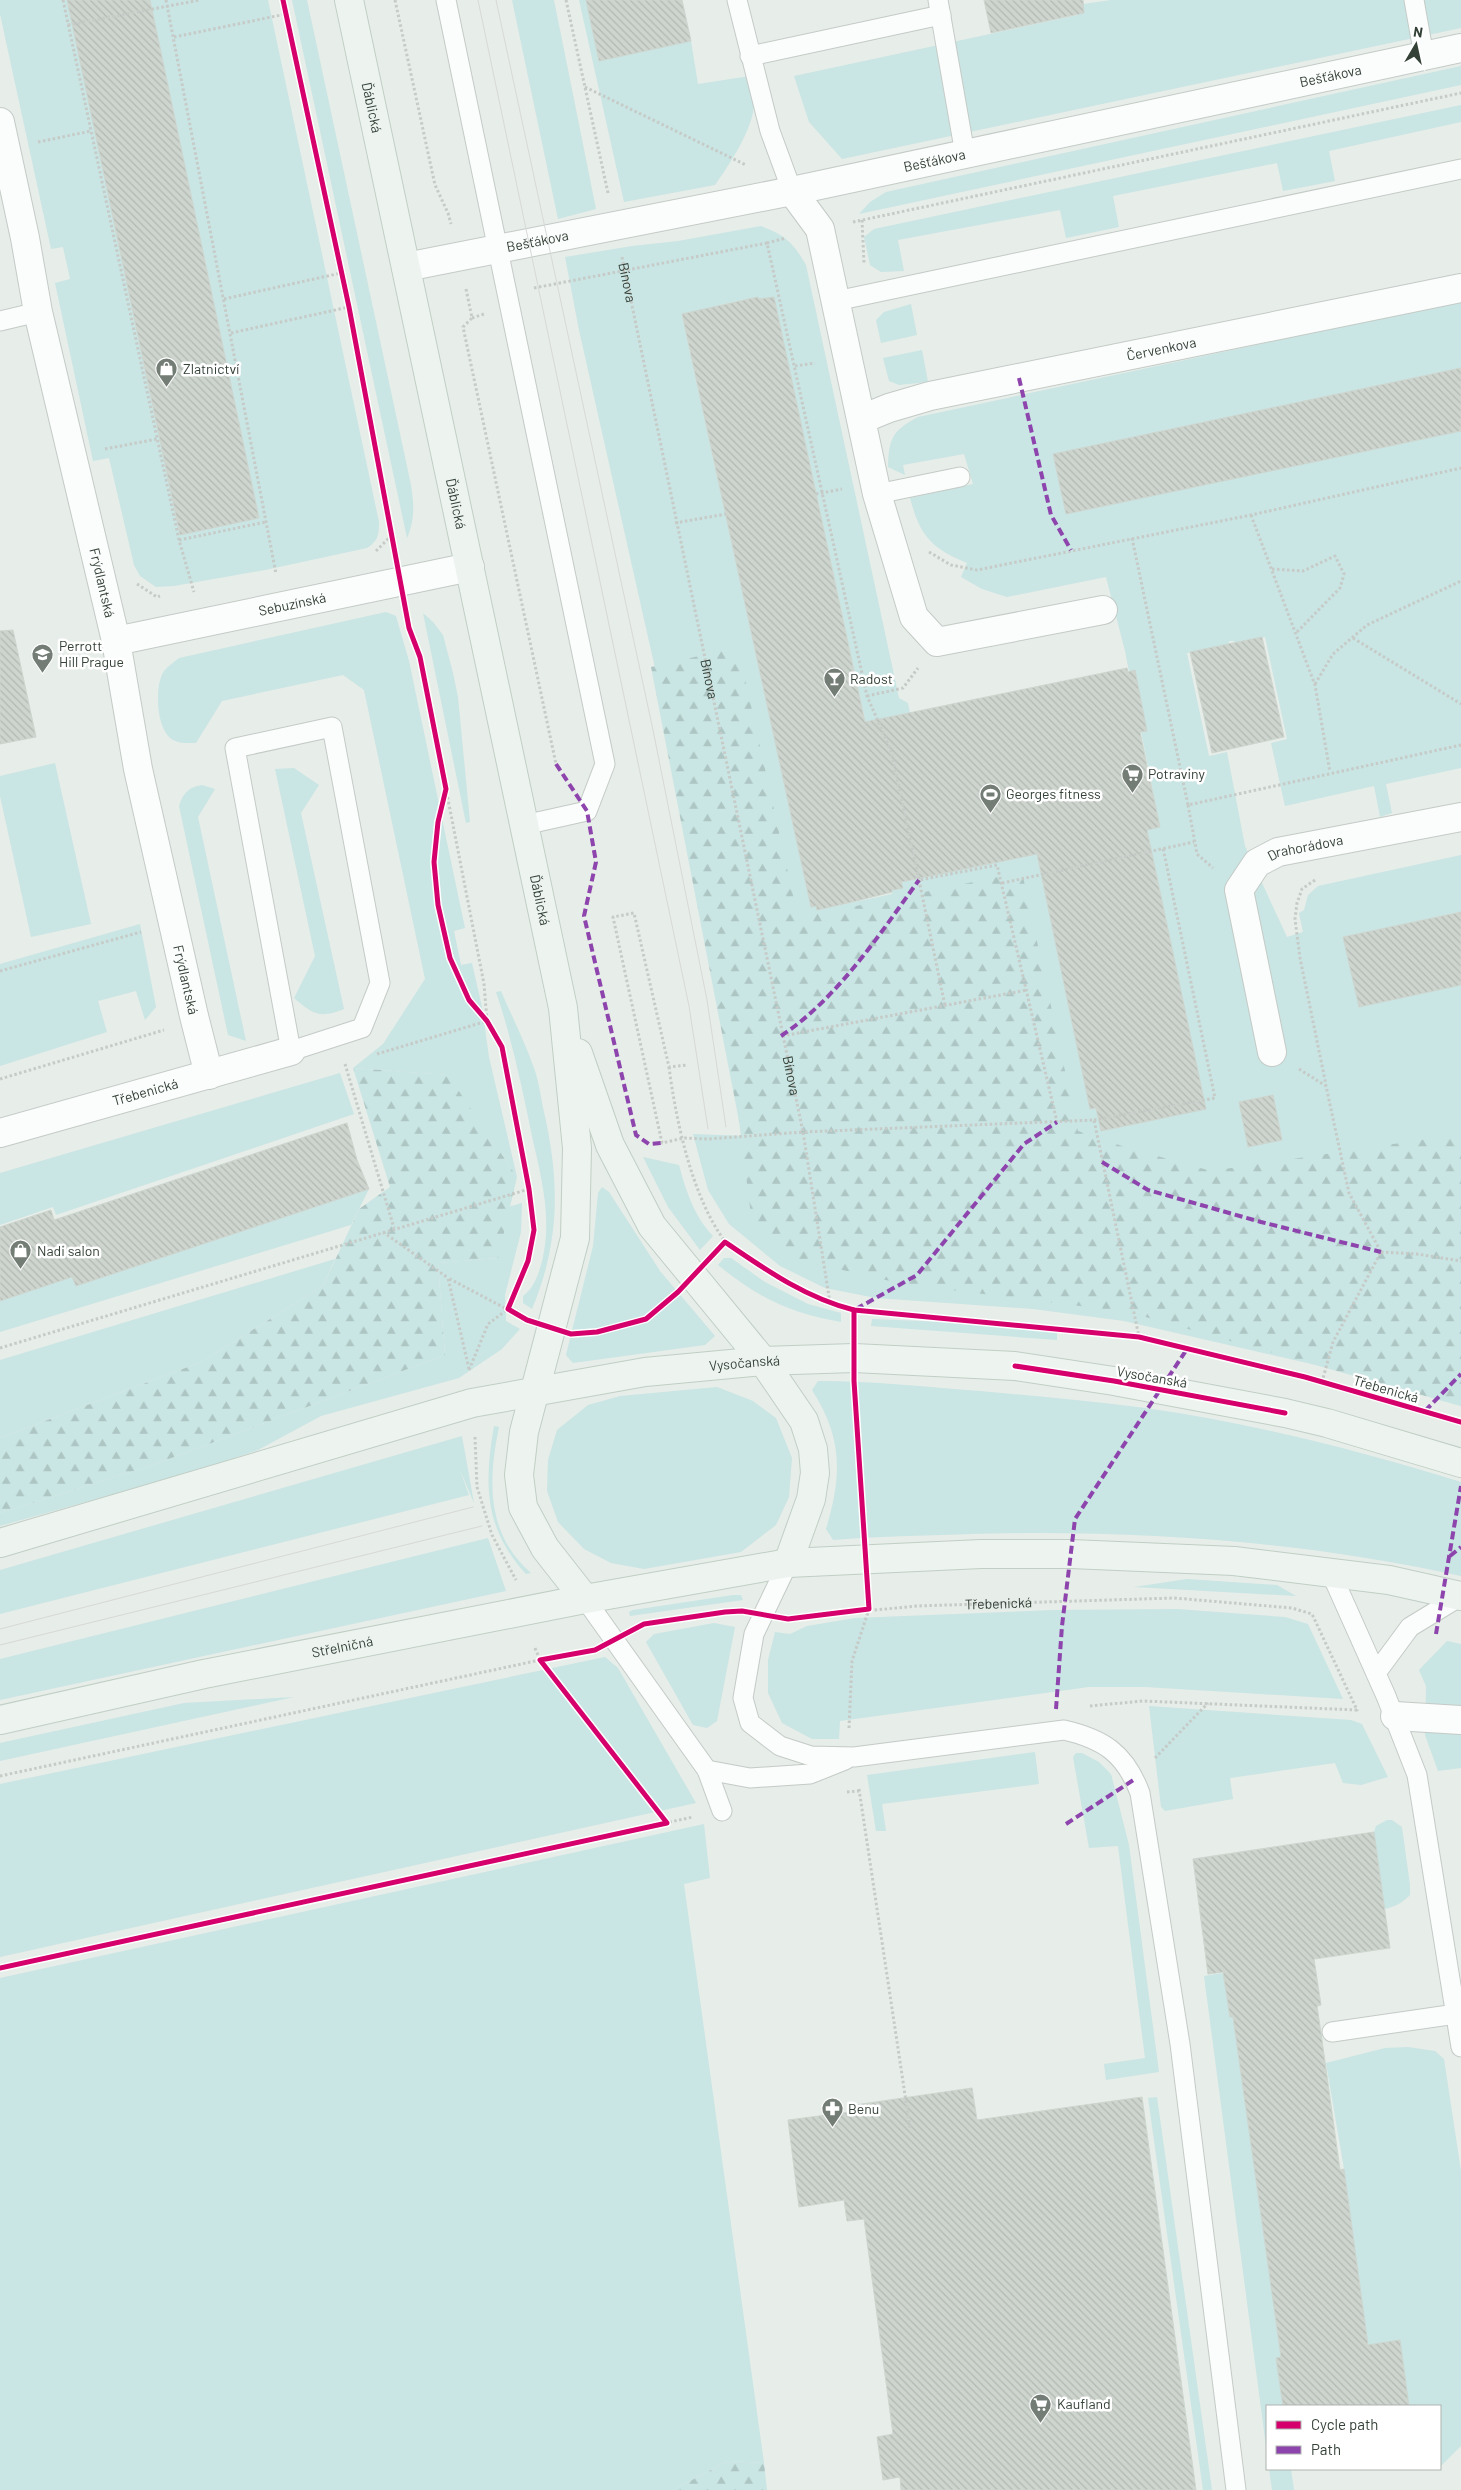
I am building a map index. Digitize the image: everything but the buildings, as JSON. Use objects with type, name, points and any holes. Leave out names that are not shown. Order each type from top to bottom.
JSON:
[{"type":"main road","name":"Ďáblická","points":[[349,0],[563,1008]]},
{"type":"main road","points":[[563,1008],[610,1145],[652,1226],[763,1362],[804,1421],[813,1449],[814,1473],[811,1499],[788,1563],[981,1554],[1071,1554],[1234,1561],[1389,1580],[1461,1596]]},
{"type":"main road","points":[[563,1008],[576,1148],[576,1238],[524,1432],[519,1474],[523,1507],[545,1548],[585,1599]]},
{"type":"main road","name":"Vysočanská","points":[[535,1392],[645,1372],[763,1362],[854,1358],[1015,1366],[1114,1381],[1285,1414],[1354,1431],[1461,1463]]},
{"type":"main road","points":[[0,1542],[472,1403],[535,1392]]},
{"type":"main road","name":"Střelničná","points":[[0,1720],[204,1674],[585,1599],[788,1563]]},
{"type":"street","name":"Bešťákova","points":[[406,267],[792,191],[1461,48]]},
{"type":"street","name":"Frýdlantská","points":[[0,122],[38,312],[116,641],[138,769],[194,1016],[210,1075]]},
{"type":"street","points":[[792,191],[820,229],[877,494],[914,617],[937,642],[1102,610]]},
{"type":"street","name":"Červenkova","points":[[862,419],[889,408],[930,396],[1461,288]]},
{"type":"street","name":"Sebuzínská","points":[[116,641],[470,568]]},
{"type":"street","name":"Drahorádova","points":[[1239,890],[1257,863],[1278,852],[1461,817]]},
{"type":"street","points":[[1239,890],[1272,1052]]},
{"type":"street","name":"Třebenická","points":[[0,1133],[291,1051]]},
{"type":"street","points":[[1395,1716],[1461,1720]]},
{"type":"lane","points":[[446,0],[510,300],[605,764],[587,811],[524,825]]},
{"type":"lane","points":[[737,0],[770,131],[792,191]]},
{"type":"lane","points":[[1414,0],[1424,56]]},
{"type":"lane","points":[[750,56],[940,8],[965,154]]},
{"type":"lane","points":[[836,301],[1461,169]]},
{"type":"lane","points":[[0,321],[38,312]]},
{"type":"lane","points":[[877,494],[960,477]]},
{"type":"lane","points":[[332,727],[380,983],[362,1028],[291,1051],[235,748],[332,727]]},
{"type":"lane","points":[[788,1563],[754,1634],[743,1698],[750,1723],[780,1746],[811,1756],[854,1757],[1064,1730],[1091,1736],[1112,1749],[1135,1779],[1140,1793],[1180,2044],[1236,2490]]},
{"type":"lane","points":[[1331,1572],[1395,1716],[1417,1775],[1461,2047]]},
{"type":"lane","points":[[1376,1673],[1410,1627],[1461,1596]]},
{"type":"lane","points":[[585,1599],[707,1770],[722,1811]]},
{"type":"lane","points":[[707,1770],[750,1778],[810,1774],[854,1757]]},
{"type":"lane","points":[[1332,2032],[1456,2014]]},
{"type":"path","points":[[63,0],[137,337],[179,540],[194,591]]},
{"type":"path","points":[[166,0],[276,574]]},
{"type":"path","points":[[68,25],[200,0]]},
{"type":"path","points":[[395,0],[435,185],[448,212],[460,256],[472,318]]},
{"type":"path","points":[[284,7],[288,24]]},
{"type":"path","points":[[174,37],[286,14]]},
{"type":"path","points":[[585,87],[734,158],[792,191]]},
{"type":"path","points":[[556,764],[463,327],[472,318],[497,311],[520,291],[767,243],[820,229],[1461,93]]},
{"type":"path","points":[[6,149],[91,131]]},
{"type":"path","points":[[862,220],[864,263]]},
{"type":"path","points":[[767,243],[867,696],[891,751],[946,1006]]},
{"type":"path","points":[[339,263],[343,280]]},
{"type":"path","points":[[224,299],[341,273]]},
{"type":"path","points":[[231,333],[348,304],[350,317]]},
{"type":"path","points":[[102,450],[157,439]]},
{"type":"path","points":[[927,551],[951,565],[977,570],[1251,514],[1461,468]]},
{"type":"path","points":[[676,523],[726,514]]},
{"type":"path","points":[[1251,514],[1315,684],[1330,772]]},
{"type":"path","points":[[179,540],[266,522]]},
{"type":"path","points":[[390,526],[401,582]]},
{"type":"path","points":[[369,553],[378,551],[391,536]]},
{"type":"path","points":[[1132,538],[1197,854],[1239,890]]},
{"type":"path","points":[[1272,569],[1303,571],[1336,556],[1344,574],[1340,588],[1296,633]]},
{"type":"path","points":[[267,576],[286,572]]},
{"type":"path","points":[[1315,684],[1333,654],[1367,625],[1461,581]]},
{"type":"path","points":[[133,582],[157,597],[166,595]]},
{"type":"path","points":[[185,592],[203,589]]},
{"type":"path","points":[[1353,637],[1461,704]]},
{"type":"path","points":[[867,696],[904,688],[937,642]]},
{"type":"path","points":[[1188,805],[1330,772],[1461,745]]},
{"type":"path","points":[[444,780],[484,984],[487,1021]]},
{"type":"path","points":[[442,805],[446,789]]},
{"type":"path","points":[[1002,884],[1194,842]]},
{"type":"path","points":[[684,1138],[708,1139],[803,1132],[1094,1120],[1215,1098],[1163,848]]},
{"type":"path","points":[[919,880],[998,865],[1057,1122]]},
{"type":"path","points":[[1318,878],[1302,889],[1297,903],[1295,919],[1300,958],[1349,1193],[1381,1252]]},
{"type":"path","points":[[0,972],[146,931]]},
{"type":"path","points":[[781,1036],[1027,990]]},
{"type":"path","points":[[481,1014],[492,1030]]},
{"type":"path","points":[[0,1079],[165,1030],[165,1022]]},
{"type":"path","points":[[1272,1052],[1326,1086]]},
{"type":"path","points":[[345,1064],[394,1228]]},
{"type":"path","points":[[669,1068],[688,1065]]},
{"type":"path","points":[[1094,1120],[1139,1337]]},
{"type":"path","points":[[527,1179],[530,1197]]},
{"type":"path","points":[[0,1348],[394,1228],[529,1189]]},
{"type":"path","points":[[382,1232],[448,1278],[527,1320]]},
{"type":"path","points":[[1381,1252],[1417,1254],[1461,1261]]},
{"type":"path","points":[[1322,1382],[1333,1342],[1381,1252]]},
{"type":"path","points":[[448,1278],[469,1370],[488,1324],[508,1309],[511,1301]]},
{"type":"path","points":[[580,1333],[597,1332],[646,1319],[671,1298]]},
{"type":"path","points":[[854,1381],[864,1531]]},
{"type":"path","points":[[869,1609],[852,1661],[850,1731],[910,2128]]},
{"type":"path","points":[[671,1620],[734,1611]]},
{"type":"path","points":[[0,1968],[667,1823],[540,1660],[535,1648]]},
{"type":"path","points":[[0,1776],[540,1660],[595,1650]]},
{"type":"path","points":[[1143,1701],[1208,1702]]},
{"type":"path","points":[[1135,1779],[1208,1702]]},
{"type":"green space","points":[[0,0],[67,0],[180,535],[259,518],[150,0],[268,0],[379,522],[377,537],[374,543],[367,548],[265,570],[174,586],[156,587],[140,576],[134,565],[109,458],[93,461],[55,283],[70,279],[63,247],[51,249],[0,14]]},
{"type":"green space","points":[[292,0],[307,0],[411,485],[413,512],[407,538]]},
{"type":"green space","points":[[512,0],[554,0],[596,209],[558,219]]},
{"type":"green space","points":[[579,0],[586,0],[599,61],[691,41],[698,84],[750,76],[754,103],[750,124],[740,146],[715,185],[624,202]]},
{"type":"green space","points":[[1111,0],[1461,0],[1461,28],[842,159],[809,122],[794,76],[1078,15],[1076,5]]},
{"type":"green space","points":[[1461,66],[1461,85],[859,214],[870,202],[886,192]]},
{"type":"green space","points":[[1461,105],[1461,122],[1329,151],[1335,181],[1283,191],[1277,163],[1113,196],[1119,227],[1066,238],[1060,210],[898,240],[904,271],[881,272],[870,265],[864,237],[874,229]]},
{"type":"green space","points":[[761,226],[788,240],[806,265],[899,698],[908,703],[910,713],[894,716],[896,728],[868,734],[774,297],[759,299],[758,297],[719,305],[720,308],[690,314],[689,312],[685,313],[685,316],[682,316],[811,907],[816,906],[817,910],[892,894],[892,890],[903,888],[901,882],[1037,854],[1090,1109],[1096,1108],[1102,1131],[1206,1109],[1147,830],[1160,827],[1125,651],[1106,577],[1007,597],[982,589],[961,577],[967,563],[944,552],[929,539],[918,522],[910,498],[973,484],[964,454],[903,465],[905,475],[888,467],[891,442],[897,431],[918,417],[1461,301],[1461,368],[1053,454],[1066,514],[1461,431],[1461,768],[1386,784],[1392,813],[1380,817],[1374,786],[1285,806],[1271,743],[1287,739],[1265,637],[1235,643],[1234,641],[1229,641],[1229,644],[1187,653],[1209,756],[1227,752],[1245,846],[1287,937],[1303,932],[1299,913],[1304,910],[1308,895],[1318,886],[1461,855],[1461,923],[1459,912],[1344,937],[1359,1007],[1461,985],[1461,1406],[1316,1365],[1124,1321],[1033,1309],[876,1298],[825,1288],[780,1266],[729,1224],[708,1190],[693,1134],[782,1137],[688,815],[579,330],[565,257],[678,241]],"holes":[[[1273,1095],[1282,1139],[1248,1146],[1239,1102]]]},
{"type":"green space","points":[[911,304],[917,335],[881,343],[876,320],[884,312]]},
{"type":"green space","points":[[922,350],[928,382],[899,385],[889,381],[883,358]]},
{"type":"green space","points":[[386,612],[396,616],[409,661],[465,928],[454,931],[461,965],[472,963],[482,1007],[489,1057],[517,1177],[447,1075],[353,1068],[383,1044],[425,979],[364,690],[343,675],[222,701],[196,743],[181,743],[173,740],[167,735],[160,718],[158,697],[161,678],[164,671],[179,658]]},
{"type":"green space","points":[[423,613],[443,635],[458,697],[470,822],[466,823]]},
{"type":"green space","points":[[738,647],[798,918],[1022,872],[1078,1131],[1125,1147],[1211,1171],[1461,1134],[1461,1406],[1128,1312],[903,1284],[795,1259],[753,1231],[739,1121],[651,667]]},
{"type":"green space","points":[[55,763],[91,924],[31,937],[0,796],[0,776]]},
{"type":"green space","points":[[294,768],[319,785],[301,813],[344,1009],[328,1014],[312,1011],[294,998],[315,956],[275,769]]},
{"type":"green space","points":[[202,785],[215,789],[198,817],[246,1041],[228,1035],[179,806],[187,791]]},
{"type":"green space","points":[[140,924],[156,1007],[145,1020],[136,991],[98,1001],[107,1032],[0,1066],[0,964]]},
{"type":"green space","points":[[501,991],[536,1073],[553,1163],[555,1187],[552,1236],[548,1260],[532,1309],[523,1303],[523,1296],[529,1291],[537,1277],[543,1259],[546,1209],[520,1081],[507,1027],[496,992]]},
{"type":"green space","points":[[353,1068],[448,1075],[517,1177],[498,1258],[438,1263],[445,1355],[153,1465],[0,1513],[0,1438],[201,1362],[323,1286],[359,1209],[390,1187]]},
{"type":"green space","points":[[340,1073],[354,1114],[56,1215],[53,1207],[0,1225],[0,1173]]},
{"type":"green space","points":[[643,1157],[679,1165],[696,1212],[713,1236],[700,1250],[668,1207]]},
{"type":"green space","points":[[602,1187],[609,1192],[660,1271],[715,1336],[705,1345],[573,1363],[566,1355],[593,1246],[598,1193]]},
{"type":"green space","points":[[369,1189],[351,1225],[0,1332],[0,1301],[72,1277],[76,1286]]},
{"type":"green space","points":[[522,1203],[521,1232],[505,1295],[506,1321],[520,1329],[502,1349],[459,1378],[321,1416],[258,1450],[196,1471],[0,1526],[0,1513],[153,1465],[445,1355],[438,1263],[498,1258],[508,1207]]},
{"type":"green space","points":[[724,1258],[731,1258],[765,1282],[808,1304],[841,1313],[841,1322],[823,1319],[790,1309],[761,1295],[718,1265]]},
{"type":"green space","points":[[335,1259],[323,1286],[201,1362],[0,1438],[0,1360]]},
{"type":"green space","points":[[872,1319],[968,1323],[1057,1332],[1057,1340],[871,1326]]},
{"type":"green space","points":[[818,1381],[879,1383],[980,1391],[1104,1403],[1185,1414],[1304,1439],[1383,1459],[1461,1482],[1461,1576],[1333,1553],[1203,1539],[1138,1535],[1007,1533],[833,1540],[826,1529],[835,1492],[837,1458],[830,1425],[812,1390]]},
{"type":"green space","points":[[717,1387],[753,1401],[776,1418],[792,1458],[789,1497],[776,1525],[741,1552],[644,1569],[611,1563],[584,1549],[558,1522],[547,1491],[548,1460],[557,1430],[588,1405],[620,1396]]},
{"type":"green space","points":[[494,1426],[499,1427],[495,1447],[492,1486],[498,1524],[505,1541],[516,1558],[531,1573],[526,1574],[512,1557],[502,1540],[490,1504],[489,1467]]},
{"type":"green space","points":[[462,1436],[474,1503],[459,1468],[469,1495],[0,1614],[0,1570]]},
{"type":"green space","points":[[488,1538],[506,1591],[0,1700],[0,1659]]},
{"type":"green space","points":[[1187,1579],[1277,1585],[1296,1596],[1134,1587]]},
{"type":"green space","points":[[741,1595],[743,1600],[630,1616],[629,1612],[633,1610]]},
{"type":"green space","points":[[1177,1609],[1285,1617],[1308,1624],[1343,1699],[1145,1687],[1089,1687],[840,1721],[839,1739],[812,1739],[782,1723],[768,1693],[768,1660],[775,1632],[790,1634],[807,1626],[855,1618],[1053,1610]]},
{"type":"green space","points":[[714,1623],[735,1627],[717,1721],[707,1728],[693,1725],[646,1642],[654,1634]]},
{"type":"green space","points":[[1447,1641],[1461,1644],[1461,1768],[1438,1771],[1425,1735],[1426,1686],[1419,1670]]},
{"type":"green space","points":[[605,1657],[618,1668],[696,1803],[0,1957],[0,1784]]},
{"type":"green space","points":[[294,1697],[0,1761],[0,1743],[184,1703]]},
{"type":"green space","points":[[1149,1706],[1351,1720],[1362,1724],[1388,1777],[1361,1785],[1343,1783],[1335,1763],[1230,1778],[1233,1799],[1165,1811],[1161,1807]]},
{"type":"green space","points":[[1035,1752],[1039,1784],[882,1804],[886,1831],[876,1831],[867,1775]]},
{"type":"green space","points":[[1076,1753],[1082,1753],[1099,1762],[1111,1774],[1129,1845],[1159,2072],[1106,2080],[1104,2064],[1145,2058],[1118,1846],[1089,1848],[1073,1757]]},
{"type":"green space","points":[[1387,1820],[1392,1820],[1402,1827],[1410,1895],[1398,1904],[1384,1909],[1374,1832],[1376,1826]]},
{"type":"green space","points":[[704,1824],[710,1878],[684,1884],[764,2463],[728,2461],[673,2490],[0,2490],[0,1978]]},
{"type":"green space","points":[[1223,1973],[1230,2017],[1233,2017],[1281,2357],[1276,2358],[1283,2405],[1266,2405],[1266,2446],[1204,1976]]},
{"type":"green space","points":[[1408,2047],[1435,2051],[1444,2059],[1461,2171],[1461,2446],[1441,2466],[1441,2405],[1409,2405],[1400,2340],[1368,2345],[1344,2169],[1326,2063],[1385,2048]]},
{"type":"green space","points":[[1157,2097],[1212,2490],[1203,2490],[1148,2098]]},
{"type":"green space","points":[[728,2461],[764,2463],[767,2490],[673,2490]]},
{"type":"green space","points":[[1269,2470],[1291,2470],[1294,2490],[1272,2490]]},
{"type":"tram line","points":[[478,0],[689,1006],[708,1129]]},
{"type":"tram line","points":[[496,0],[653,730],[707,1000],[726,1127]]},
{"type":"tram line","points":[[0,1629],[473,1507]]},
{"type":"tram line","points":[[0,1645],[482,1526]]},
{"type":"marked path","points":[[1019,378],[1051,515],[1071,550]]},
{"type":"marked path","points":[[556,764],[587,811],[596,862],[584,916],[636,1135],[649,1144],[662,1143]]},
{"type":"marked path","points":[[781,1036],[802,1021],[839,984],[873,944],[919,880]]},
{"type":"marked path","points":[[856,1309],[917,1275],[1024,1144],[1057,1122]]},
{"type":"marked path","points":[[1102,1162],[1148,1190],[1261,1222],[1381,1252]]},
{"type":"marked path","points":[[1056,1709],[1062,1626],[1075,1519],[1187,1349]]},
{"type":"marked path","points":[[1425,1411],[1461,1374]]},
{"type":"marked path","points":[[1436,1634],[1461,1486]]},
{"type":"marked path","points":[[1450,1556],[1461,1547]]},
{"type":"marked path","points":[[1066,1824],[1135,1779]]},
{"type":"cycle path","points":[[283,0],[349,307],[409,628],[420,657],[446,789],[438,822],[434,862],[438,905],[450,958],[469,1000],[487,1021],[502,1047],[529,1189],[534,1230],[528,1261],[508,1309],[527,1320],[571,1334],[597,1332],[646,1319],[678,1292],[725,1242],[771,1273],[803,1291],[836,1305],[854,1310],[1139,1337],[1305,1377],[1461,1422]]},
{"type":"cycle path","points":[[0,1968],[667,1823],[540,1660],[595,1650],[644,1624],[725,1612],[742,1611],[788,1619],[869,1609],[854,1381],[854,1310]]},
{"type":"cycle path","points":[[1015,1366],[1114,1381],[1285,1413]]},
{"type":"place","name":"Zlatnictví","points":[[167,388]]},
{"type":"place","name":"Perrott Hill Prague","points":[[43,673]]},
{"type":"place","name":"Radost","points":[[834,698]]},
{"type":"place","name":"Potraviny","points":[[1132,793]]},
{"type":"place","name":"Georges fitness","points":[[990,813]]},
{"type":"place","name":"Nadi salon","points":[[21,1270]]},
{"type":"place","name":"Benu","points":[[832,2128]]},
{"type":"place","name":"Kaufland","points":[[1041,2423]]}]
